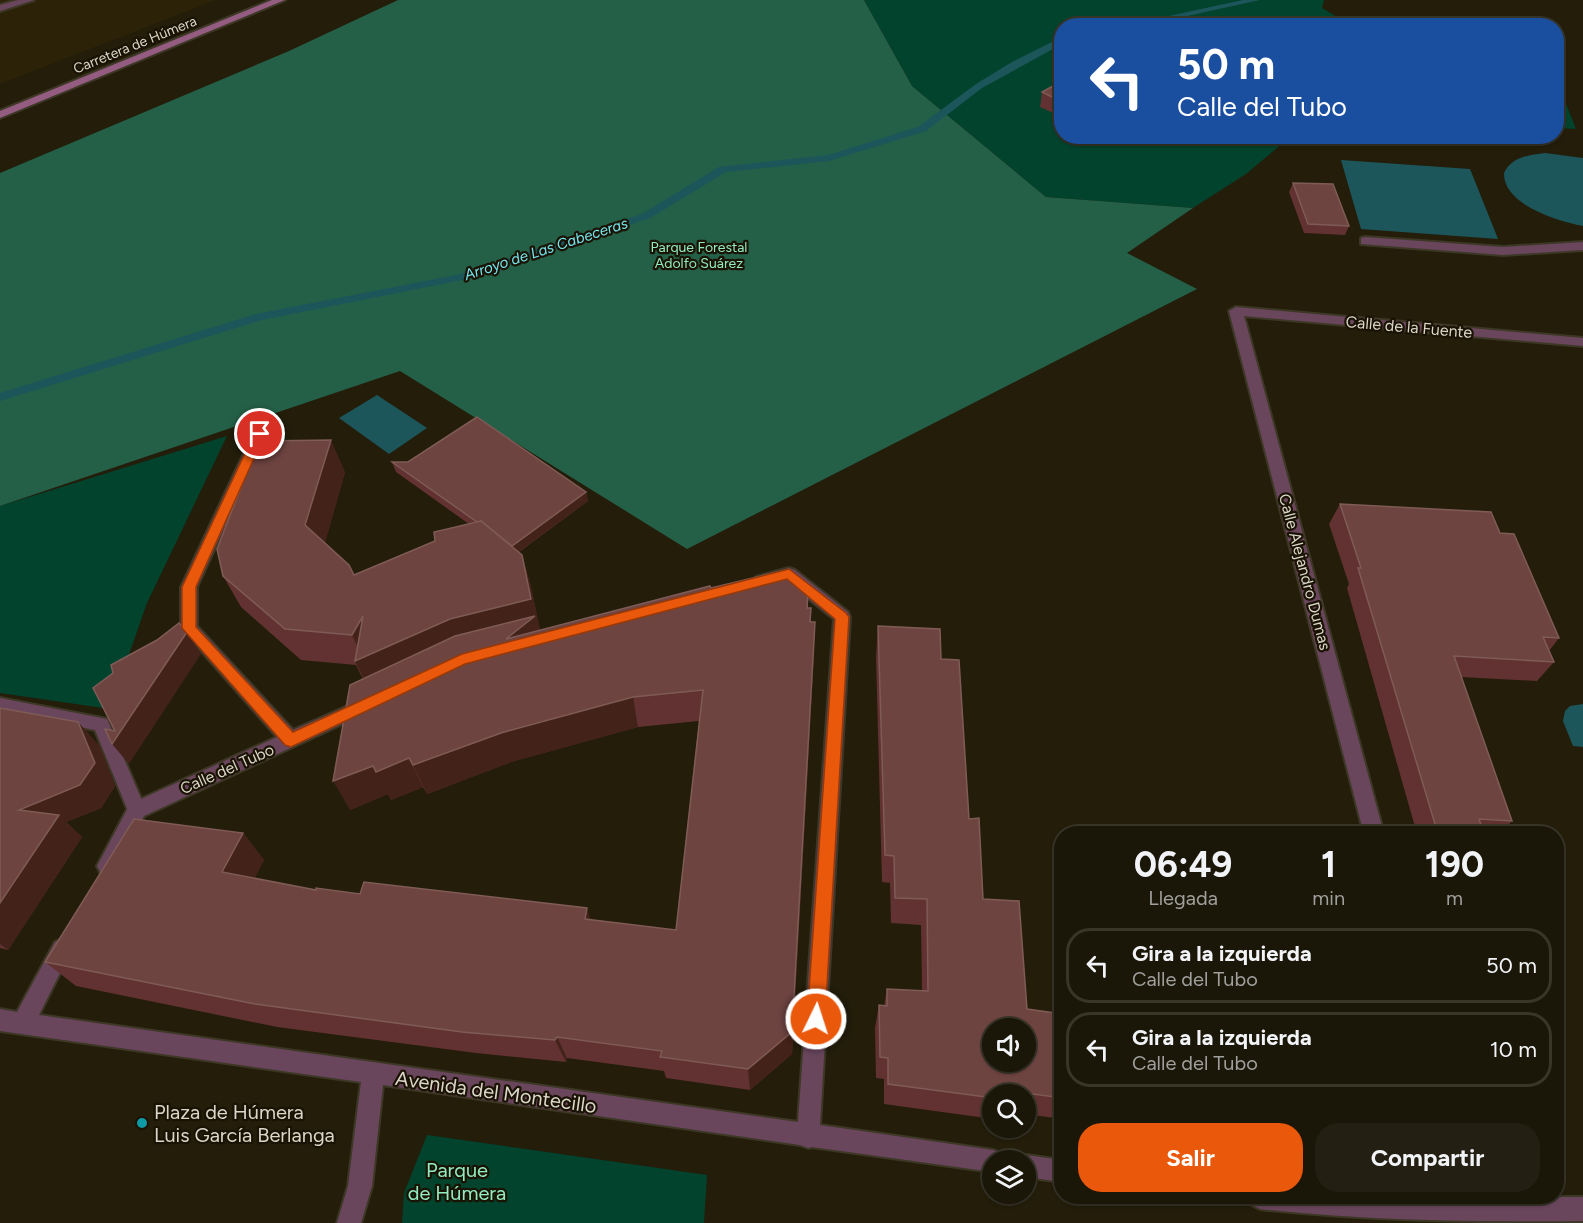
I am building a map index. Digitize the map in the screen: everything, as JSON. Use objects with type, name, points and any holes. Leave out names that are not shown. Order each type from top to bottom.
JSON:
[{"type":"main road","name":"Carretera de Húmera","points":[[0,115],[280,0]]},
{"type":"street","points":[[0,8],[29,0]]},
{"type":"street","points":[[1365,241],[1503,251],[1583,246]]},
{"type":"street","name":"Calle de la Fuente","points":[[1236,311],[1583,342]]},
{"type":"street","name":"Calle Alejandro Dumas","points":[[1236,311],[1372,826]]},
{"type":"street","points":[[260,434],[189,587],[189,628],[291,740]]},
{"type":"street","points":[[744,585],[789,574],[842,617],[808,1137]]},
{"type":"street","name":"Calle del Tubo","points":[[137,810],[376,700]]},
{"type":"street","points":[[0,705],[101,724],[137,810],[99,881]]},
{"type":"street","points":[[23,1023],[72,932]]},
{"type":"street","name":"Avenida del Montecillo","points":[[0,1020],[808,1137],[982,1160]]},
{"type":"street","points":[[349,1223],[360,1186],[373,1074]]},
{"type":"street","points":[[1036,1167],[1054,1170]]},
{"type":"street","points":[[1331,1204],[1371,1208],[1472,1204],[1583,1209]]},
{"type":"shaded area","points":[[0,0],[216,0],[0,84]]},
{"type":"green space","name":"Parque Forestal Adolfo Suárez","points":[[398,0],[864,0],[912,86],[1046,197],[1193,208],[1127,253],[1197,289],[687,549],[400,371],[0,506],[0,173],[289,51]]},
{"type":"green space","points":[[864,0],[1324,0],[1322,8],[1339,18],[1054,18],[1054,144],[1282,144],[1246,174],[1193,208],[1046,197],[912,86]]},
{"type":"green space","points":[[1564,99],[1576,129],[1564,128]]},
{"type":"green space","points":[[227,436],[147,603],[110,709],[0,693],[0,506]]},
{"type":"green space","name":"Parque de Húmera","points":[[427,1135],[707,1175],[704,1223],[402,1223],[404,1193]]},
{"type":"water","points":[[1545,153],[1583,158],[1583,226],[1534,210],[1512,194],[1506,184],[1504,173],[1511,163],[1527,156]]},
{"type":"water","points":[[1341,160],[1470,169],[1498,239],[1361,229]]},
{"type":"water","points":[[377,395],[427,428],[389,454],[339,418]]},
{"type":"water","points":[[1583,704],[1583,747],[1573,746],[1563,721],[1565,711],[1570,706]]},
{"type":"building","points":[[1054,85],[1054,98],[1042,92]]},
{"type":"building","points":[[1293,183],[1333,184],[1349,226],[1308,224]]},
{"type":"building","points":[[477,417],[586,492],[512,546],[481,521],[477,522],[392,462],[408,462]]},
{"type":"building","points":[[331,440],[305,525],[349,565],[354,575],[435,541],[434,532],[481,521],[522,555],[531,599],[450,619],[355,661],[363,616],[352,635],[285,629],[223,576],[217,549],[259,441]]},
{"type":"building","points":[[1340,504],[1491,512],[1500,533],[1514,534],[1559,638],[1543,637],[1554,662],[1454,656],[1512,821],[1479,819],[1481,826],[1436,826],[1358,568],[1361,568]]},
{"type":"building","points":[[777,572],[808,590],[807,608],[811,608],[810,622],[815,622],[792,1032],[748,1069],[660,1057],[662,1051],[557,1037],[555,1040],[462,1032],[255,1004],[45,962],[134,819],[243,833],[222,872],[316,890],[316,888],[360,894],[364,882],[587,908],[585,919],[676,930],[703,690],[633,697],[501,733],[413,765],[409,758],[376,772],[373,766],[333,781],[350,685],[455,636],[535,616],[506,639],[710,586],[711,588]]},
{"type":"building","points":[[179,623],[187,632],[112,744],[105,729],[115,731],[93,688],[113,673],[111,665],[157,640]]},
{"type":"building","points":[[878,626],[940,629],[941,659],[959,660],[969,819],[979,818],[983,899],[1019,901],[1027,1009],[1054,1013],[1054,1097],[1036,1094],[1036,1084],[982,1084],[982,1097],[888,1084],[888,1058],[880,1057],[879,1005],[887,1006],[887,989],[928,991],[927,899],[895,898],[894,856],[885,855]]},
{"type":"building","points":[[0,708],[78,722],[95,763],[80,785],[19,810],[59,815],[0,903]]},
{"type":"waterway","name":"Arroyo de Las Cabeceras","points":[[1166,18],[1256,0]]},
{"type":"waterway","name":"Arroyo de Las Cabeceras","points":[[0,397],[260,317],[463,277],[646,216],[723,169],[829,158],[922,129],[979,86],[1054,44]]},
{"type":"place","name":"Plaza de Húmera Luis García Berlanga","points":[[142,1123]]},
{"type":"route","points":[[260,434],[189,587],[189,628],[291,740],[462,659],[789,574],[842,617],[816,1019]]}]
